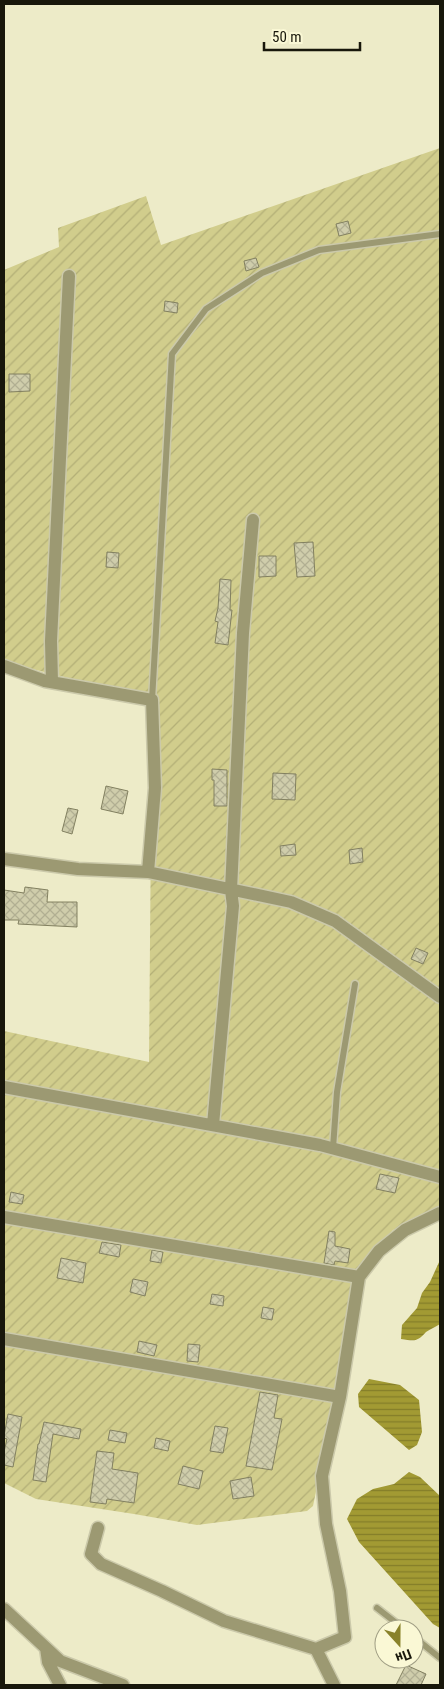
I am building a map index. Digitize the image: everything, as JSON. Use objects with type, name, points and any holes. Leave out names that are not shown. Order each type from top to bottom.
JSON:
[{"type":"street","points":[[52,682],[51,641],[69,276]]},
{"type":"street","points":[[212,1125],[233,906],[231,890],[243,633],[253,520]]},
{"type":"street","points":[[4,666],[52,682],[152,700],[155,788],[148,872]]},
{"type":"street","points":[[4,859],[78,869],[148,872],[290,902],[335,921],[440,997]]},
{"type":"street","points":[[4,1087],[320,1145],[332,1150],[440,1177]]},
{"type":"street","points":[[98,1528],[91,1554],[101,1564],[224,1621],[316,1649],[345,1637],[340,1591],[326,1524],[322,1476],[340,1397],[359,1277],[379,1251],[405,1230],[440,1213]]},
{"type":"street","points":[[4,1217],[359,1277]]},
{"type":"street","points":[[4,1339],[340,1397]]},
{"type":"street","points":[[4,1610],[60,1661],[123,1685]]},
{"type":"street","points":[[46,1648],[48,1662],[60,1685]]},
{"type":"street","points":[[316,1649],[334,1685]]},
{"type":"lane","points":[[152,700],[172,354],[206,309],[262,273],[319,250],[440,234]]},
{"type":"lane","points":[[332,1150],[337,1092],[355,984]]},
{"type":"lane","points":[[377,1608],[391,1619]]},
{"type":"lane","points":[[424,1645],[440,1658]]},
{"type":"shaded area","points":[[440,148],[440,1210],[393,1230],[352,1279],[342,1366],[313,1506],[307,1511],[197,1525],[36,1499],[4,1483],[4,1031],[149,1062],[152,705],[141,696],[4,662],[4,270],[59,247],[58,228],[146,196],[161,245]]},
{"type":"shaded area","points":[[440,1260],[440,1324],[418,1339],[401,1339],[402,1325],[417,1308],[422,1293],[430,1282]]},
{"type":"shaded area","points":[[369,1379],[400,1385],[419,1400],[422,1432],[417,1445],[409,1450],[359,1407],[358,1394]]},
{"type":"shaded area","points":[[409,1472],[420,1477],[440,1496],[440,1628],[433,1624],[359,1542],[347,1519],[357,1499],[373,1489],[394,1484]]},
{"type":"building","points":[[348,221],[351,233],[339,236],[336,224]]},
{"type":"building","points":[[256,258],[259,267],[246,271],[244,261]]},
{"type":"building","points":[[165,301],[178,303],[177,313],[164,311]]},
{"type":"building","points":[[9,374],[30,374],[30,391],[9,392]]},
{"type":"building","points":[[313,542],[315,576],[297,577],[294,543]]},
{"type":"building","points":[[107,552],[119,553],[118,568],[106,567]]},
{"type":"building","points":[[259,556],[276,556],[276,576],[259,577]]},
{"type":"building","points":[[220,579],[231,580],[230,610],[232,610],[228,645],[215,643],[218,622],[215,621]]},
{"type":"building","points":[[212,769],[227,770],[227,806],[214,806]]},
{"type":"building","points":[[273,773],[296,774],[295,800],[272,799]]},
{"type":"building","points":[[106,786],[128,791],[123,814],[101,809]]},
{"type":"building","points":[[68,808],[78,810],[72,834],[62,831]]},
{"type":"building","points":[[295,844],[296,855],[281,856],[280,846]]},
{"type":"building","points":[[362,848],[363,862],[350,864],[349,850]]},
{"type":"building","points":[[25,887],[48,890],[47,902],[77,902],[77,927],[18,924],[19,920],[4,920],[4,890],[24,893]]},
{"type":"building","points":[[416,948],[428,953],[423,964],[411,959]]},
{"type":"building","points":[[380,1174],[399,1178],[395,1193],[376,1189]]},
{"type":"building","points":[[11,1192],[24,1195],[22,1204],[9,1202]]},
{"type":"building","points":[[329,1231],[335,1232],[335,1246],[350,1249],[348,1263],[335,1261],[334,1265],[324,1263]]},
{"type":"building","points":[[102,1242],[121,1245],[119,1257],[99,1253]]},
{"type":"building","points":[[152,1250],[163,1252],[161,1263],[150,1261]]},
{"type":"building","points":[[61,1258],[86,1263],[83,1283],[57,1278]]},
{"type":"building","points":[[133,1279],[148,1282],[145,1296],[130,1292]]},
{"type":"building","points":[[212,1294],[224,1296],[223,1306],[210,1304]]},
{"type":"building","points":[[263,1307],[274,1309],[272,1320],[261,1318]]},
{"type":"building","points":[[139,1341],[157,1345],[154,1356],[137,1352]]},
{"type":"building","points":[[188,1344],[200,1345],[198,1362],[187,1361]]},
{"type":"building","points":[[260,1392],[278,1395],[274,1418],[282,1419],[272,1470],[246,1466]]},
{"type":"building","points":[[8,1414],[22,1417],[13,1467],[4,1465],[7,1439],[4,1436]]},
{"type":"building","points":[[44,1422],[81,1429],[79,1439],[53,1434],[46,1482],[33,1480],[38,1444]]},
{"type":"building","points":[[215,1426],[228,1428],[223,1453],[210,1451]]},
{"type":"building","points":[[110,1430],[127,1433],[125,1443],[108,1440]]},
{"type":"building","points":[[156,1438],[170,1441],[168,1451],[154,1448]]},
{"type":"building","points":[[97,1451],[114,1453],[112,1469],[138,1473],[134,1503],[107,1499],[106,1504],[90,1502]]},
{"type":"building","points":[[183,1466],[203,1471],[199,1489],[178,1484]]},
{"type":"building","points":[[251,1477],[254,1496],[233,1499],[230,1481]]},
{"type":"building","points":[[404,1669],[415,1669],[426,1674],[421,1685],[396,1685]]}]
